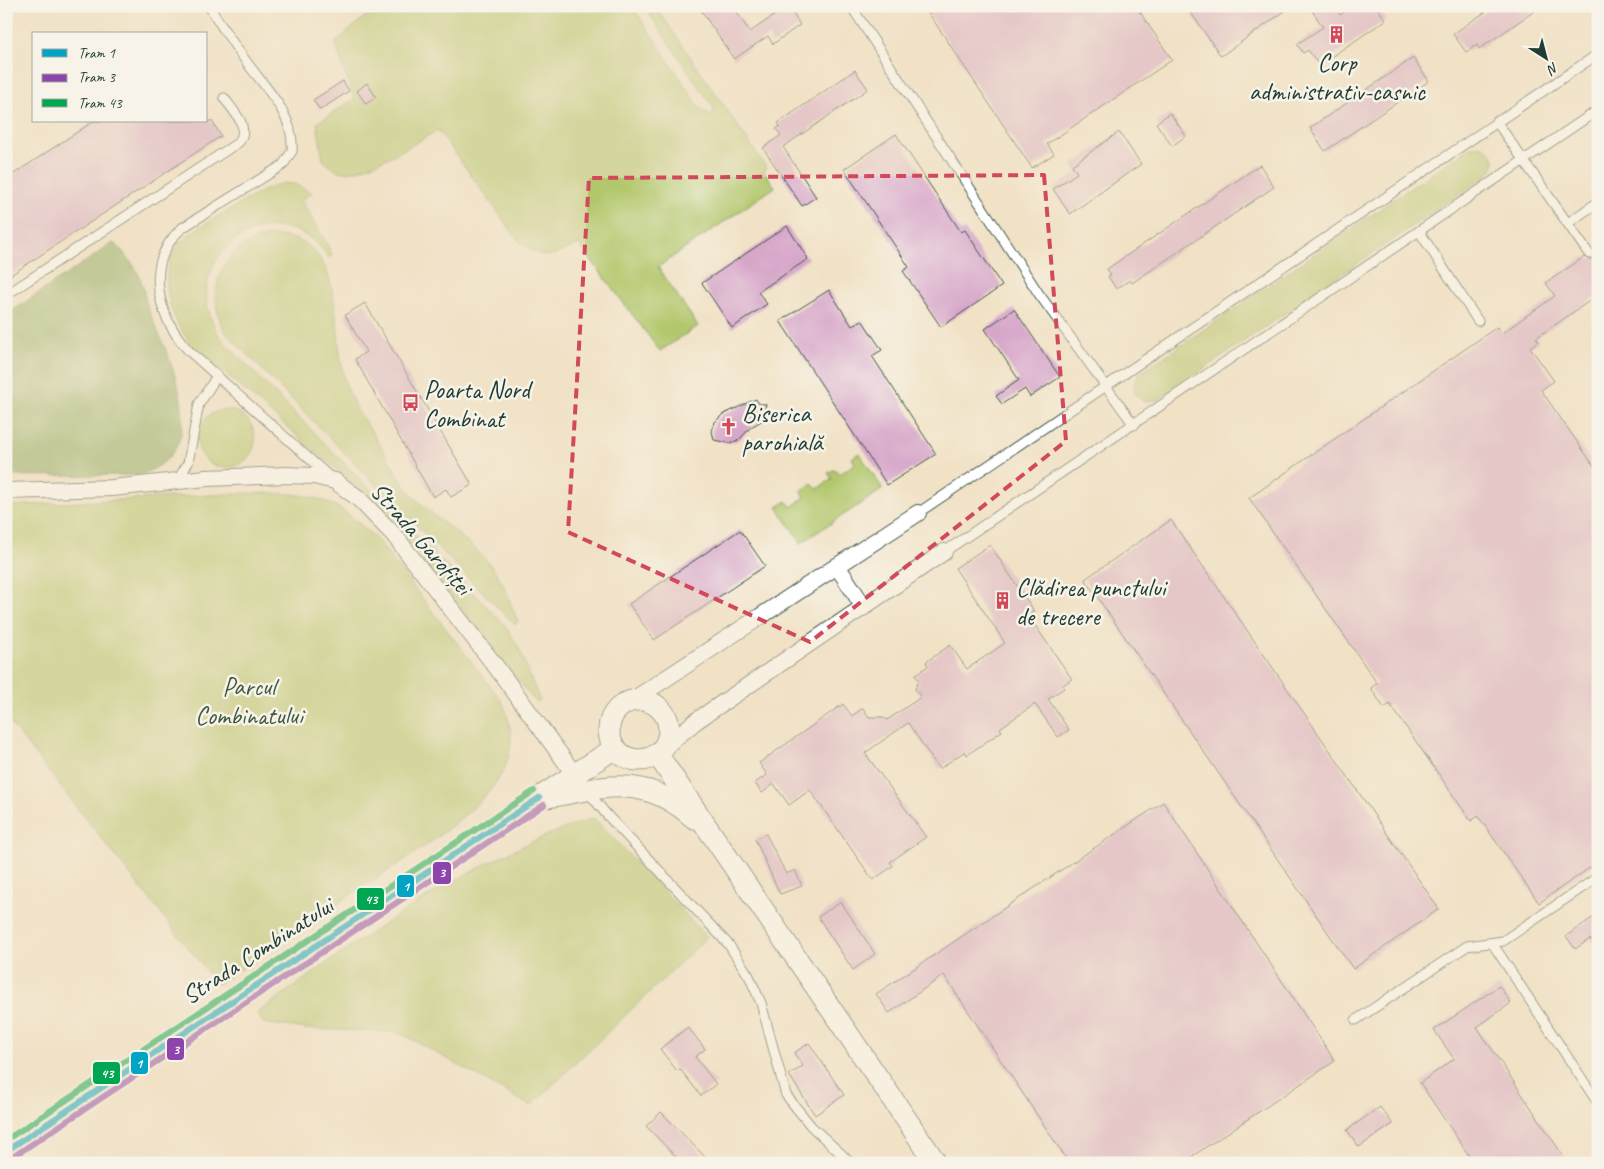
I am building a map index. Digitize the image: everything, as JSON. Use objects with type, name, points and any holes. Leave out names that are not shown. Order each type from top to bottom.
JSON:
[{"type":"street","name":"Strada Garofiței","points":[[6,491],[112,488],[286,475],[314,476],[335,481],[358,498],[394,535],[497,668],[580,783]]},
{"type":"street","points":[[918,514],[633,700],[618,707],[609,722],[608,732],[615,748],[630,759],[648,758],[660,751],[696,722],[944,552]]},
{"type":"street","points":[[837,566],[864,606]]},
{"type":"street","points":[[633,700],[650,702],[664,713],[669,730],[660,751]]},
{"type":"street","points":[[580,783],[615,748]]},
{"type":"street","points":[[660,751],[721,846],[936,1163]]},
{"type":"street","points":[[580,783],[653,790],[685,810],[721,846]]},
{"type":"street","name":"Strada Combinatului","points":[[6,1151],[163,1045],[539,798],[580,783]]},
{"type":"lane","points":[[209,6],[279,104],[290,128],[293,144],[292,151],[282,165],[182,228],[172,237],[162,255],[158,277],[159,290],[168,319],[180,341],[335,481]]},
{"type":"lane","points":[[851,6],[1039,294],[1134,425]]},
{"type":"lane","points":[[918,514],[1598,54]]},
{"type":"lane","points":[[6,294],[240,142],[245,134],[244,126],[224,98]]},
{"type":"lane","points":[[944,552],[1598,110]]},
{"type":"lane","points":[[1496,122],[1589,254]]},
{"type":"lane","points":[[1568,223],[1598,202]]},
{"type":"lane","points":[[1419,231],[1478,321]]},
{"type":"lane","points":[[176,482],[188,464],[199,404],[217,376]]},
{"type":"lane","points":[[580,783],[607,815],[729,945],[749,976],[761,1003],[786,1095],[811,1126],[851,1163]]},
{"type":"lane","points":[[1356,1020],[1467,946],[1503,940],[1598,877]]},
{"type":"lane","points":[[1492,943],[1598,1103]]},
{"type":"highlighted area","points":[[1044,175],[1066,441],[810,642],[568,532],[589,178]]},
{"type":"green space","points":[[377,6],[632,6],[698,105],[705,112],[713,115],[714,109],[644,6],[655,6],[767,168],[764,171],[775,187],[658,267],[698,326],[660,351],[579,244],[554,255],[547,256],[535,252],[518,240],[438,130],[392,156],[365,168],[343,172],[332,168],[325,162],[323,160],[317,123],[354,99],[335,43]],"holes":[[[367,84],[376,96],[366,104],[357,91]]]},
{"type":"green space","points":[[1478,145],[1488,150],[1493,157],[1493,167],[1487,175],[1158,400],[1143,401],[1135,394],[1134,383],[1139,374],[1468,149]]},
{"type":"green space","points":[[284,183],[294,184],[312,193],[301,200],[333,255],[329,258],[307,236],[282,227],[257,229],[234,241],[217,260],[207,284],[209,312],[224,342],[503,623],[518,646],[540,701],[537,702],[533,699],[390,519],[350,481],[193,346],[178,324],[168,296],[167,282],[172,256],[179,244],[203,225],[263,191]]},
{"type":"green space","points":[[279,236],[303,243],[318,257],[328,276],[334,300],[343,375],[353,402],[397,473],[415,498],[478,551],[496,572],[518,621],[515,625],[226,333],[219,316],[216,299],[218,283],[223,268],[233,255],[245,245],[261,238]]},
{"type":"green space","points":[[113,243],[117,245],[139,274],[148,308],[176,379],[182,403],[182,426],[177,446],[163,463],[139,475],[6,476],[6,315]]},
{"type":"green space","points":[[226,410],[237,412],[250,423],[255,439],[253,450],[242,463],[226,468],[215,466],[202,455],[197,439],[199,428],[210,415]]},
{"type":"green space","points":[[859,453],[883,489],[801,543],[777,507],[787,501],[791,507],[805,497],[801,491],[812,483],[817,489],[832,479],[828,473],[835,469],[839,474],[855,464],[852,458]]},
{"type":"green space","name":"Parcul Combinatului","points":[[247,493],[289,494],[320,499],[334,505],[363,526],[379,542],[501,700],[510,725],[511,743],[504,769],[493,786],[459,820],[438,837],[240,970],[236,967],[230,971],[230,976],[217,984],[6,718],[6,506]]},
{"type":"green space","points":[[594,818],[707,937],[531,1106],[406,1036],[395,1032],[306,1029],[263,1023],[257,1013],[337,956],[418,902],[504,855],[548,835]]},
{"type":"building","points":[[698,6],[732,6],[750,32],[788,6],[800,25],[773,44],[768,36],[734,59]]},
{"type":"building","points":[[924,6],[1136,6],[1172,60],[1047,144],[1054,154],[1032,168]]},
{"type":"building","points":[[1186,6],[1292,6],[1221,56]]},
{"type":"building","name":"Corp administrativ-casnic","points":[[1309,6],[1334,6],[1340,15],[1353,6],[1376,6],[1386,20],[1319,65],[1308,50],[1303,53],[1297,44],[1323,27]]},
{"type":"building","points":[[1494,6],[1542,6],[1479,49],[1477,45],[1466,52],[1453,34]]},
{"type":"building","points":[[1413,58],[1429,81],[1325,151],[1310,128]]},
{"type":"building","points":[[855,70],[868,89],[783,147],[816,197],[802,206],[763,148],[781,135],[776,129],[780,126],[778,123]]},
{"type":"building","points":[[343,81],[349,91],[320,110],[313,100]]},
{"type":"building","points":[[367,83],[376,97],[366,104],[357,91]]},
{"type":"building","points":[[1170,113],[1186,136],[1172,146],[1156,123]]},
{"type":"building","points":[[212,121],[221,136],[6,278],[6,179],[92,122]]},
{"type":"building","points":[[1119,132],[1141,164],[1070,214],[1053,189],[1077,173],[1072,165]]},
{"type":"building","points":[[896,134],[961,232],[965,230],[1002,286],[941,327],[903,271],[909,267],[844,169]]},
{"type":"building","points":[[1260,165],[1274,187],[1132,283],[1130,280],[1116,289],[1108,276],[1111,275],[1107,269]]},
{"type":"building","points":[[787,226],[808,259],[758,292],[767,304],[732,328],[702,283]]},
{"type":"building","points":[[1598,248],[1598,295],[1536,338],[1539,341],[1530,347],[1554,381],[1541,390],[1598,472],[1598,862],[1539,903],[1478,816],[1471,821],[1390,704],[1384,708],[1371,688],[1377,683],[1249,498],[1497,327],[1502,333],[1555,296],[1546,283],[1584,257],[1592,259],[1595,256],[1594,250]]},
{"type":"building","points":[[829,290],[852,326],[862,320],[882,350],[872,356],[936,454],[887,485],[780,321]]},
{"type":"building","points":[[365,303],[472,485],[451,497],[446,489],[433,497],[355,359],[366,352],[345,315]]},
{"type":"building","points":[[1014,309],[1060,377],[1030,397],[1025,389],[1002,404],[996,396],[1019,380],[985,329]]},
{"type":"building","points":[[756,399],[759,404],[766,404],[764,411],[767,415],[762,418],[763,420],[751,427],[739,440],[729,443],[714,440],[712,431],[715,422],[722,415]]},
{"type":"building","points":[[1171,520],[1439,909],[1353,969],[1085,579]]},
{"type":"building","points":[[740,530],[765,566],[654,640],[629,604]]},
{"type":"building","points":[[990,545],[1034,611],[1028,615],[1072,679],[1062,686],[1064,688],[1048,699],[1069,730],[1058,737],[1035,704],[1000,728],[1002,731],[967,755],[965,751],[939,769],[908,723],[865,753],[926,837],[890,862],[893,866],[873,880],[810,790],[789,805],[774,784],[762,793],[755,783],[767,775],[759,763],[843,704],[852,716],[863,708],[869,717],[883,717],[887,720],[921,697],[915,689],[919,680],[915,675],[928,666],[926,662],[950,645],[967,669],[1005,643],[955,568]]},
{"type":"building","points":[[1163,802],[1335,1061],[1182,1163],[1069,1163],[944,975],[889,1013],[876,994]]},
{"type":"building","points":[[766,834],[786,874],[795,870],[802,886],[780,894],[755,839]]},
{"type":"building","points":[[841,902],[875,954],[853,970],[818,917]]},
{"type":"building","points":[[1598,914],[1598,949],[1590,939],[1575,949],[1566,936]]},
{"type":"building","points":[[1499,986],[1511,1003],[1477,1027],[1568,1163],[1474,1163],[1420,1083],[1454,1059],[1434,1030]]},
{"type":"building","points":[[688,1027],[705,1049],[695,1057],[716,1084],[701,1096],[680,1069],[677,1071],[660,1049]]},
{"type":"building","points":[[809,1043],[844,1095],[815,1115],[789,1075],[803,1066],[794,1053]]},
{"type":"building","points":[[1380,1107],[1393,1124],[1359,1147],[1347,1130]]},
{"type":"building","points":[[661,1112],[711,1163],[682,1163],[646,1126]]},
{"type":"tram line","name":"43","points":[[6,1140],[534,791]]},
{"type":"tram line","name":"1","points":[[6,1151],[539,798]]},
{"type":"tram line","name":"3","points":[[11,1158],[544,805]]},
{"type":"place","name":"Corp administrativ-casnic","points":[[1337,35]]},
{"type":"place","name":"Poarta Nord Combinat","points":[[410,403]]},
{"type":"place","name":"Biserica parohială","points":[[728,427]]},
{"type":"place","name":"Clădirea punctului de trecere","points":[[1002,601]]}]
